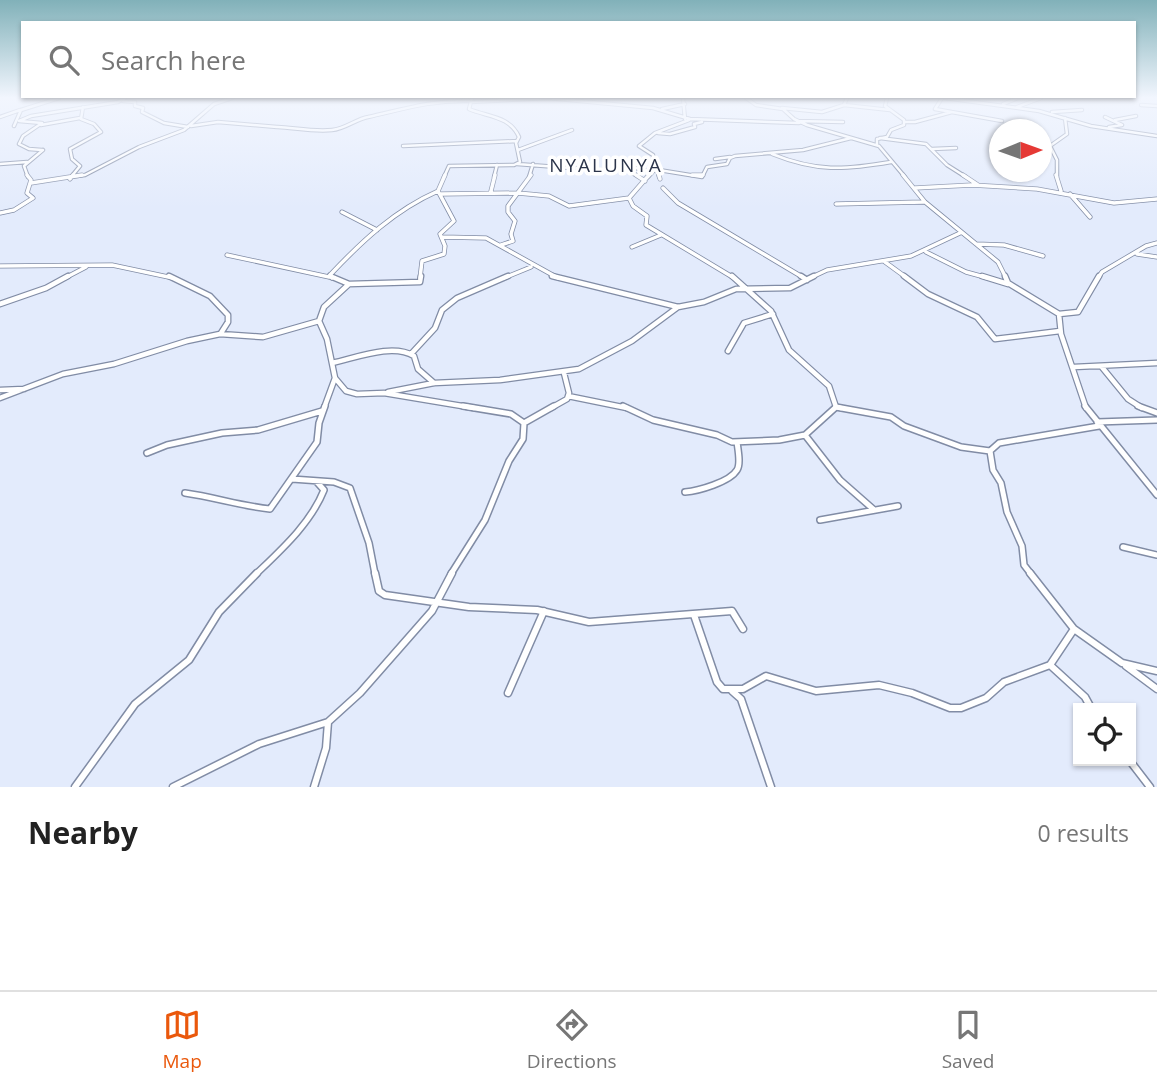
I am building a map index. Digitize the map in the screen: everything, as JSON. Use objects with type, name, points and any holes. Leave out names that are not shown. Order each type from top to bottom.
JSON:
[{"type":"street","points":[[0,213],[14,210],[33,198],[27,191],[31,183],[24,166],[43,150],[29,149],[19,144],[25,135]]},
{"type":"street","points":[[70,179],[80,166],[72,159],[70,149],[96,135]]},
{"type":"street","points":[[31,183],[85,176],[139,147],[173,135]]},
{"type":"street","points":[[516,164],[520,162],[518,135]]},
{"type":"street","points":[[518,150],[559,135]]},
{"type":"street","points":[[653,135],[643,139],[639,146],[652,153],[660,179]]},
{"type":"street","points":[[844,135],[877,145],[925,202],[998,262],[1010,285]]},
{"type":"street","points":[[877,145],[877,139],[888,135]]},
{"type":"street","points":[[1062,191],[1055,171],[1057,160],[1051,146],[1066,135]]},
{"type":"street","points":[[1131,135],[1136,141]]},
{"type":"street","points":[[715,159],[810,149],[852,137]]},
{"type":"street","points":[[880,138],[923,143],[947,165],[978,186]]},
{"type":"street","points":[[403,146],[517,141]]},
{"type":"street","points":[[931,149],[956,148]]},
{"type":"street","points":[[768,153],[797,164],[844,170],[891,162]]},
{"type":"street","points":[[329,277],[361,242],[416,201],[439,192],[491,191],[549,196],[569,206],[629,198],[651,172],[658,168],[702,177],[707,167],[727,164],[731,157]]},
{"type":"street","points":[[0,164],[27,162]]},
{"type":"street","points":[[227,255],[329,277],[349,284],[420,282],[422,261],[444,253],[440,234],[454,221],[439,192],[450,165],[533,164],[591,170],[628,166],[651,172]]},
{"type":"street","points":[[500,245],[513,241],[511,234],[514,221],[508,212],[508,206],[531,176],[533,164]]},
{"type":"street","points":[[491,191],[497,165]]},
{"type":"street","points":[[629,171],[645,181]]},
{"type":"street","points":[[914,188],[978,186],[1062,191],[1114,203],[1156,199]]},
{"type":"street","points":[[663,188],[678,203],[807,280]]},
{"type":"street","points":[[1069,193],[1090,217]]},
{"type":"street","points":[[629,198],[632,206],[647,216],[646,225],[712,263],[747,289],[773,314],[778,331],[789,350],[829,386],[836,407]]},
{"type":"street","points":[[836,204],[925,202]]},
{"type":"street","points":[[342,212],[377,230]]},
{"type":"street","points":[[349,284],[324,307],[319,321],[327,339],[335,378],[346,391],[358,394],[384,393],[434,383],[564,373],[579,369],[625,346],[678,307],[704,302],[736,289],[790,288],[834,269],[925,252],[960,233]]},
{"type":"street","points":[[632,247],[662,235]]},
{"type":"street","points":[[442,237],[482,237],[500,245],[532,267],[559,279],[625,292],[678,307]]},
{"type":"street","points":[[925,252],[966,272],[1010,285],[1059,313],[1078,313],[1097,278],[1146,246],[1157,243]]},
{"type":"street","points":[[975,244],[1003,245],[1043,256]]},
{"type":"street","points":[[1133,254],[1157,257]]},
{"type":"street","points":[[884,261],[928,294],[977,317],[995,339],[1060,331]]},
{"type":"street","points":[[0,304],[46,288],[89,265]]},
{"type":"street","points":[[0,266],[120,266],[177,278],[210,296],[228,315],[228,321],[220,334]]},
{"type":"street","points":[[411,354],[435,328],[442,310],[457,298],[532,267]]},
{"type":"street","points":[[1059,313],[1060,331],[1074,367],[1081,399],[1098,424],[1157,495]]},
{"type":"street","points":[[729,351],[744,323],[773,314]]},
{"type":"street","points":[[0,398],[63,374],[107,366],[220,334],[263,337],[319,321]]},
{"type":"street","points":[[332,363],[395,350],[411,354]]},
{"type":"street","points":[[411,354],[418,369],[434,383]]},
{"type":"street","points":[[1074,367],[1150,363],[1157,365]]},
{"type":"street","points":[[1100,366],[1110,373],[1123,396],[1142,409],[1157,413]]},
{"type":"street","points":[[564,373],[569,396]]},
{"type":"street","points":[[185,493],[208,495],[242,506],[267,509],[274,505],[317,442],[323,411],[335,378]]},
{"type":"street","points":[[0,390],[27,389]]},
{"type":"street","points":[[384,393],[502,411],[524,423]]},
{"type":"street","points":[[524,423],[569,396],[623,406],[653,420],[737,442],[779,440],[805,435],[836,407]]},
{"type":"street","points":[[836,407],[891,417],[904,426],[961,447],[990,451]]},
{"type":"street","points":[[147,453],[167,445],[222,433],[258,430],[323,411]]},
{"type":"street","points":[[1157,420],[1098,424],[999,443],[990,451],[993,470],[1001,483],[1007,512],[1022,546],[1024,565],[1074,629],[1157,689]]},
{"type":"street","points":[[173,787],[259,744],[328,722],[360,693],[424,621],[438,601],[485,520],[509,461],[523,439],[524,423]]},
{"type":"street","points":[[805,435],[840,480],[873,509]]},
{"type":"street","points":[[685,492],[702,489],[736,473],[740,467],[737,442]]},
{"type":"street","points":[[292,479],[344,484],[355,496],[381,593],[469,607],[544,611],[589,622],[732,611],[743,629]]},
{"type":"street","points":[[75,787],[132,707],[150,689],[187,663],[224,606],[263,569],[271,556],[320,502],[324,489],[315,480]]},
{"type":"street","points":[[820,520],[898,506]]},
{"type":"street","points":[[1123,547],[1157,555]]},
{"type":"street","points":[[508,693],[544,611]]},
{"type":"street","points":[[694,615],[717,682],[723,689],[731,691],[741,699],[771,787]]},
{"type":"street","points":[[731,691],[750,687],[758,678],[766,676],[816,691],[879,685],[912,693],[950,708],[961,708],[986,698],[1004,682],[1050,665],[1074,629]]},
{"type":"street","points":[[1122,663],[1157,671]]},
{"type":"street","points":[[1050,665],[1088,703]]},
{"type":"street","points":[[314,787],[326,748],[328,722]]},
{"type":"street","points":[[1134,766],[1150,787]]},
{"type":"district","name":"NYALUNYA","points":[[606,165]]}]
